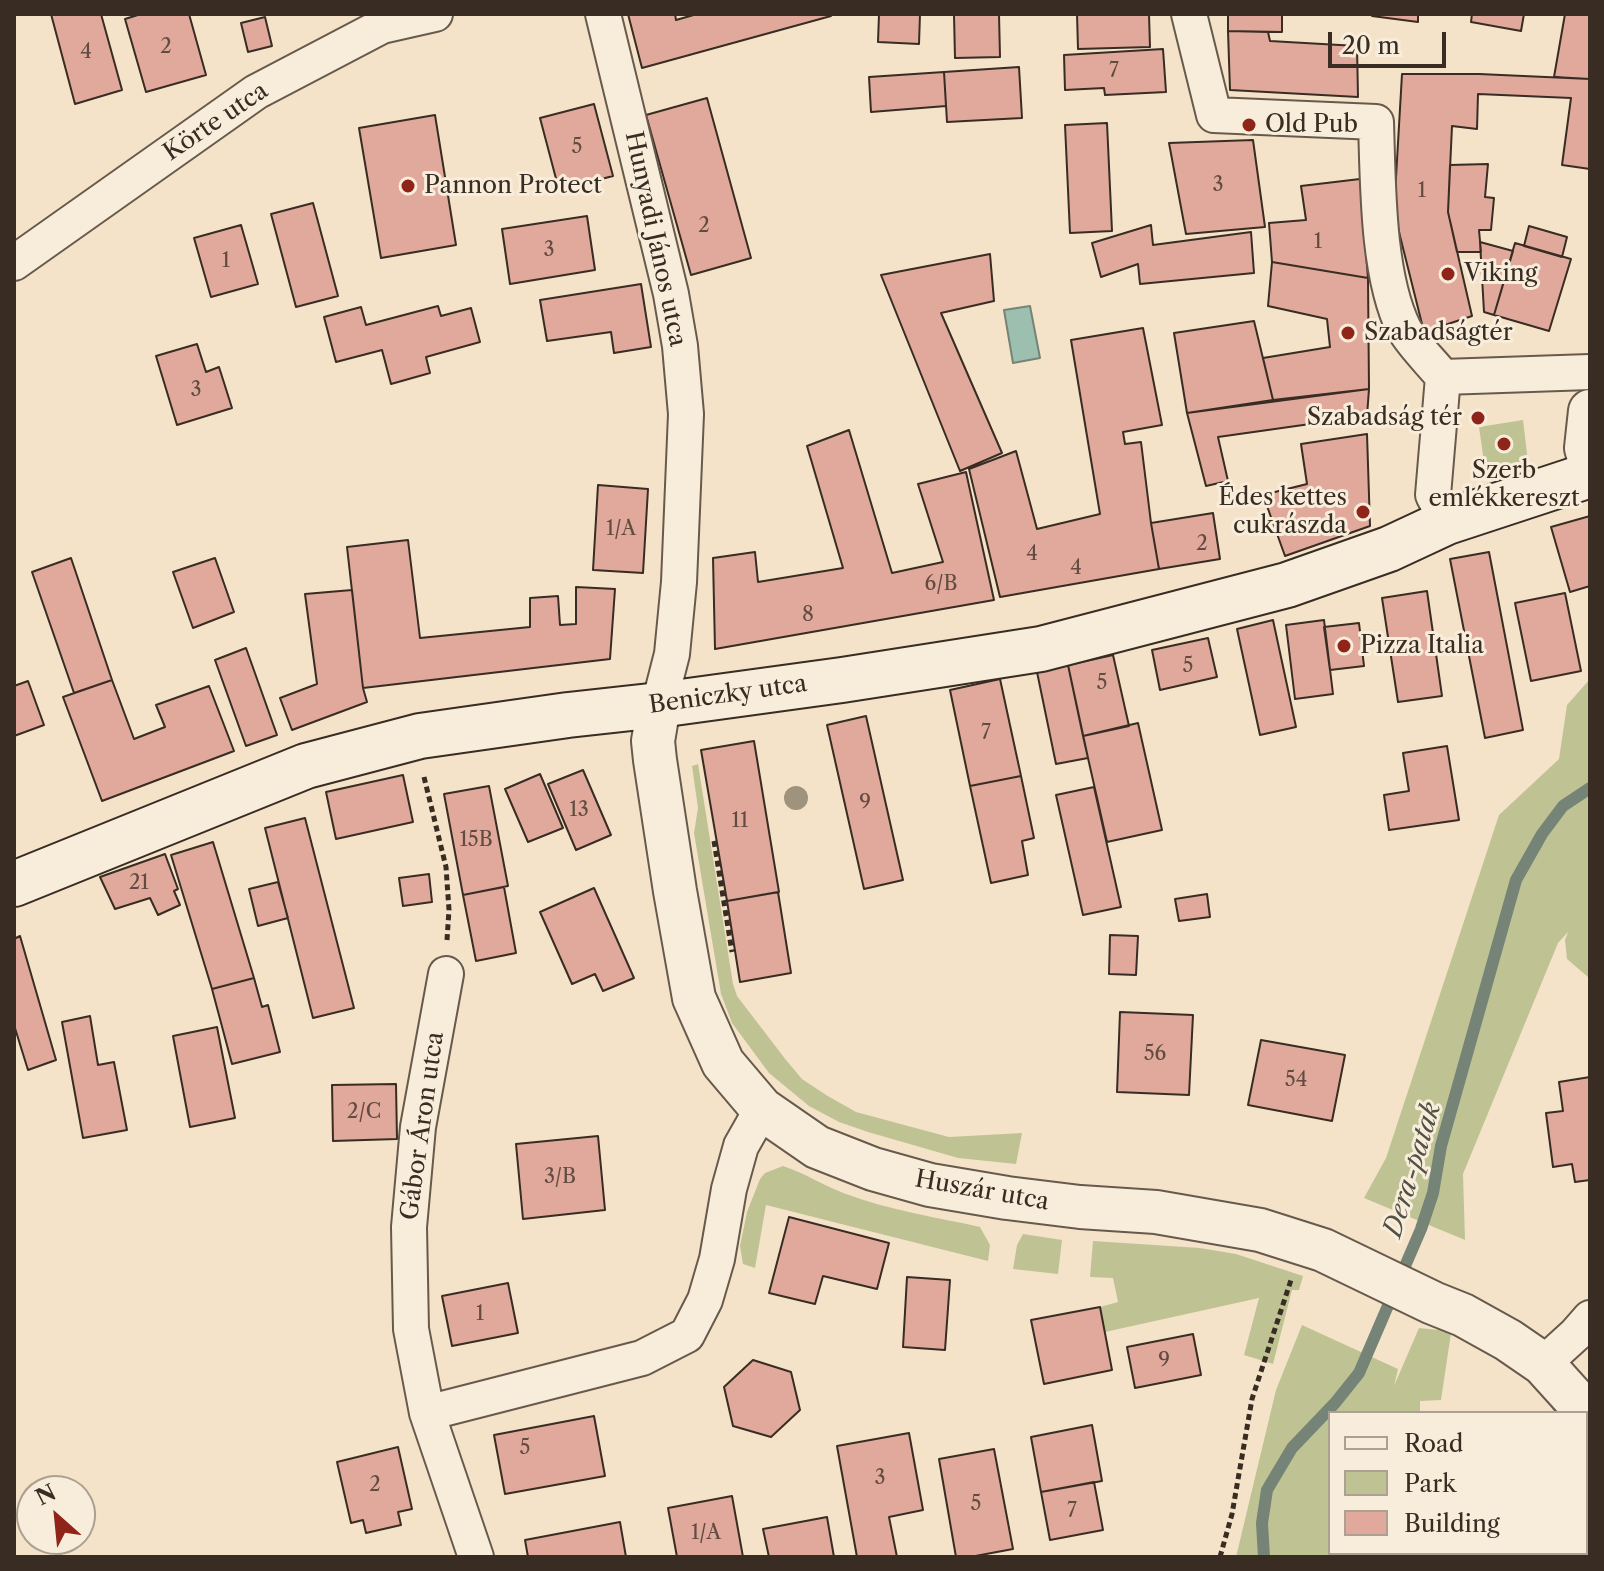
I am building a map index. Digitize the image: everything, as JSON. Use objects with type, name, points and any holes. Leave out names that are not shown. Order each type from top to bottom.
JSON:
[{"type":"main road","points":[[1447,522],[1590,475]]},
{"type":"main road","name":"Beniczky utca","points":[[14,884],[306,766],[420,736],[842,680],[1041,649],[1287,585],[1389,549],[1447,522]]},
{"type":"street","name":"Körte utca","points":[[14,263],[256,92],[382,26],[435,14]]},
{"type":"street","name":"Hunyadi János utca","points":[[603,14],[671,294],[680,346],[686,414],[679,582],[672,654],[659,705]]},
{"type":"street","points":[[1189,14],[1214,115],[1376,122],[1383,244],[1391,292],[1405,330],[1443,377],[1433,495],[1447,522]]},
{"type":"street","points":[[1443,377],[1590,372]]},
{"type":"street","points":[[1590,411],[1586,448],[1590,462]]},
{"type":"street","name":"Huszár utca","points":[[659,705],[653,741],[655,760],[694,998],[723,1063],[762,1109],[817,1147],[873,1169],[930,1185],[1080,1207],[1156,1212],[1260,1230],[1323,1250],[1463,1315],[1508,1340],[1543,1364],[1585,1411]]},
{"type":"street","name":"Gábor Áron utca","points":[[446,974],[418,1127],[409,1227],[411,1329],[427,1413],[476,1557]]},
{"type":"street","points":[[427,1413],[642,1358],[687,1335],[705,1300],[717,1259],[729,1189],[741,1146],[762,1109]]},
{"type":"street","points":[[1543,1364],[1590,1318]]},
{"type":"path","points":[[420,736],[424,778],[446,867],[449,910],[446,974]]},
{"type":"path","points":[[714,841],[732,952]]},
{"type":"path","points":[[1220,1557],[1232,1514],[1252,1399],[1295,1276]]},
{"type":"green space","points":[[1523,420],[1528,462],[1485,469],[1479,427]]},
{"type":"green space","points":[[1590,679],[1590,977],[1567,959],[1565,940],[1568,932],[1558,943],[1463,1174],[1465,1240],[1364,1198],[1386,1158],[1499,815],[1559,759],[1567,705]]},
{"type":"green space","points":[[698,764],[733,984],[737,996],[786,1060],[802,1079],[856,1112],[949,1137],[1022,1133],[1016,1164],[958,1158],[839,1122],[809,1106],[769,1073],[732,1023],[721,994],[694,833],[698,808],[692,766]]},
{"type":"green space","points":[[783,1166],[862,1200],[980,1227],[990,1245],[988,1261],[766,1205],[755,1268],[743,1264],[740,1246],[747,1212],[760,1179],[765,1173]]},
{"type":"green space","points":[[1023,1234],[1062,1240],[1058,1274],[1013,1269],[1017,1245]]},
{"type":"green space","points":[[1093,1241],[1200,1248],[1236,1254],[1303,1276],[1299,1290],[1292,1290],[1273,1364],[1244,1355],[1259,1298],[1105,1332],[1100,1307],[1118,1302],[1113,1278],[1090,1277]]},
{"type":"green space","points":[[1302,1325],[1398,1369],[1394,1386],[1419,1328],[1458,1332],[1530,1370],[1571,1411],[1553,1411],[1547,1397],[1526,1372],[1451,1333],[1441,1400],[1420,1401],[1420,1411],[1328,1411],[1328,1555],[1398,1555],[1236,1557],[1276,1390]]},
{"type":"shaded area","points":[[1030,306],[1040,358],[1013,363],[1004,310]]},
{"type":"building","points":[[51,14],[101,14],[122,90],[75,104]]},
{"type":"building","points":[[141,14],[189,14],[206,75],[146,92],[125,19]]},
{"type":"building","points":[[628,14],[675,14],[676,20],[697,14],[831,16],[642,68]]},
{"type":"building","points":[[879,14],[920,14],[919,44],[878,42]]},
{"type":"building","points":[[999,14],[1000,57],[955,58],[954,15]]},
{"type":"building","points":[[1077,14],[1149,14],[1150,47],[1078,49]]},
{"type":"building","points":[[1228,14],[1282,14],[1282,32],[1228,31]]},
{"type":"building","points":[[1418,14],[1418,22],[1372,16]]},
{"type":"building","points":[[1472,14],[1524,14],[1521,31],[1471,22]]},
{"type":"building","points":[[1565,14],[1590,14],[1590,79],[1554,77]]},
{"type":"building","points":[[265,17],[272,46],[248,52],[241,23]]},
{"type":"building","points":[[1228,31],[1268,32],[1270,41],[1357,46],[1358,97],[1230,90]]},
{"type":"building","points":[[1163,49],[1166,92],[1105,95],[1104,88],[1065,90],[1064,55]]},
{"type":"building","points":[[1019,67],[1022,118],[947,122],[944,72]]},
{"type":"building","points":[[944,72],[946,106],[871,112],[869,77]]},
{"type":"building","points":[[1402,74],[1590,79],[1590,169],[1562,165],[1571,98],[1478,94],[1477,129],[1452,126],[1448,212],[1472,316],[1424,332],[1394,212]]},
{"type":"building","points":[[707,98],[751,258],[691,275],[646,115]]},
{"type":"building","points":[[594,104],[613,176],[559,190],[540,118]]},
{"type":"building","name":"Pannon Protect","points":[[435,115],[456,245],[381,258],[359,128]]},
{"type":"building","points":[[1107,123],[1112,231],[1070,233],[1065,125]]},
{"type":"building","points":[[1253,140],[1265,227],[1186,234],[1169,143]]},
{"type":"building","points":[[1488,164],[1485,197],[1494,198],[1491,230],[1479,230],[1481,252],[1457,252],[1448,212],[1450,165]]},
{"type":"building","points":[[1360,179],[1368,278],[1272,262],[1269,223],[1306,220],[1301,186]]},
{"type":"building","points":[[313,203],[338,296],[296,307],[271,214]]},
{"type":"building","points":[[587,216],[595,270],[510,284],[502,229]]},
{"type":"building","points":[[241,225],[258,284],[211,297],[194,238]]},
{"type":"building","points":[[1151,225],[1153,245],[1251,232],[1254,273],[1140,284],[1138,264],[1101,277],[1092,243]]},
{"type":"building","points":[[1529,226],[1567,237],[1562,257],[1524,246]]},
{"type":"building","points":[[1480,242],[1513,251],[1494,315],[1484,312]]},
{"type":"building","points":[[1515,243],[1571,259],[1549,331],[1494,315]]},
{"type":"building","points":[[990,254],[994,301],[941,313],[1002,453],[960,471],[881,275]]},
{"type":"building","name":"Szabadságtér","points":[[1272,262],[1368,278],[1369,389],[1273,400],[1263,358],[1330,347],[1327,319],[1268,306]]},
{"type":"building","points":[[641,284],[651,347],[614,353],[611,332],[547,341],[540,300]]},
{"type":"building","points":[[438,306],[441,316],[471,308],[480,342],[426,357],[430,373],[391,384],[382,350],[336,362],[324,317],[361,307],[366,325]]},
{"type":"building","points":[[1254,321],[1273,400],[1187,413],[1174,333]]},
{"type":"building","points":[[1143,328],[1162,425],[1123,432],[1125,444],[1141,442],[1159,569],[1000,597],[969,469],[1016,451],[1037,529],[1100,514],[1071,340]]},
{"type":"building","points":[[197,344],[206,372],[219,367],[232,408],[177,425],[156,356]]},
{"type":"building","points":[[1369,389],[1367,416],[1218,437],[1228,481],[1206,486],[1187,413]]},
{"type":"building","points":[[849,430],[892,573],[943,562],[918,484],[966,472],[994,600],[715,649],[713,558],[755,552],[758,582],[843,568],[807,446]]},
{"type":"building","points":[[1367,434],[1370,526],[1285,556],[1263,495],[1307,484],[1301,444]]},
{"type":"building","points":[[598,485],[648,489],[643,573],[593,570]]},
{"type":"building","points":[[1213,513],[1220,559],[1159,569],[1151,523]]},
{"type":"building","points":[[1590,516],[1590,586],[1570,592],[1551,527]]},
{"type":"building","points":[[408,540],[420,638],[530,627],[530,598],[558,596],[560,625],[576,624],[576,587],[615,589],[610,659],[363,688],[347,547]]},
{"type":"building","points":[[1489,552],[1523,730],[1485,738],[1450,559]]},
{"type":"building","points":[[71,558],[112,680],[74,693],[32,572]]},
{"type":"building","points":[[215,558],[234,612],[193,628],[173,572]]},
{"type":"building","points":[[352,590],[367,702],[292,730],[280,698],[317,684],[305,594]]},
{"type":"building","points":[[1427,591],[1442,696],[1398,702],[1382,598]]},
{"type":"building","points":[[1565,593],[1581,671],[1531,681],[1515,603]]},
{"type":"building","points":[[1273,620],[1296,727],[1260,735],[1237,629]]},
{"type":"building","points":[[1324,620],[1333,694],[1295,699],[1286,625]]},
{"type":"building","name":"Pizza Italia","points":[[1359,623],[1364,666],[1330,670],[1324,627]]},
{"type":"building","points":[[1208,638],[1217,677],[1160,690],[1152,650]]},
{"type":"building","points":[[246,648],[277,735],[246,746],[215,660]]},
{"type":"building","points":[[1113,655],[1129,726],[1083,736],[1068,665]]},
{"type":"building","points":[[1068,665],[1088,758],[1056,764],[1037,672]]},
{"type":"building","points":[[1000,679],[1021,776],[970,786],[950,690]]},
{"type":"building","points":[[112,680],[134,739],[165,727],[156,705],[209,686],[234,751],[102,801],[63,697]]},
{"type":"building","points":[[28,681],[44,725],[14,736],[14,686]]},
{"type":"building","points":[[866,716],[903,880],[864,889],[827,725]]},
{"type":"building","points":[[1138,723],[1162,830],[1107,842],[1083,736]]},
{"type":"building","points":[[754,741],[779,892],[727,901],[701,750]]},
{"type":"building","points":[[1447,746],[1459,820],[1389,830],[1384,795],[1409,791],[1403,753]]},
{"type":"building","points":[[583,770],[611,835],[576,850],[548,784]]},
{"type":"building","points":[[540,774],[563,828],[528,842],[505,789]]},
{"type":"building","points":[[403,775],[413,822],[336,839],[326,792]]},
{"type":"building","points":[[1021,776],[1034,838],[1022,841],[1028,875],[991,883],[970,786]]},
{"type":"building","points":[[489,786],[508,886],[463,895],[444,794]]},
{"type":"building","points":[[1094,787],[1121,907],[1083,915],[1056,795]]},
{"type":"building","points":[[305,818],[354,1008],[313,1018],[265,828]]},
{"type":"building","points":[[213,842],[254,978],[212,989],[171,855]]},
{"type":"building","points":[[165,854],[178,889],[174,891],[180,905],[158,915],[150,898],[115,909],[100,877]]},
{"type":"building","points":[[429,874],[432,902],[403,906],[399,878]]},
{"type":"building","points":[[278,882],[288,918],[258,926],[249,889]]},
{"type":"building","points":[[504,887],[516,953],[476,961],[463,895]]},
{"type":"building","points":[[594,888],[634,978],[603,991],[595,974],[572,984],[540,912]]},
{"type":"building","points":[[778,892],[791,973],[740,982],[727,901]]},
{"type":"building","points":[[1207,894],[1210,917],[1179,921],[1175,899]]},
{"type":"building","points":[[1110,935],[1138,936],[1136,975],[1109,974]]},
{"type":"building","points":[[20,936],[56,1060],[28,1070],[14,1025],[14,939]]},
{"type":"building","points":[[254,978],[262,1007],[268,1005],[280,1052],[232,1064],[212,989]]},
{"type":"building","points":[[1120,1012],[1193,1015],[1189,1095],[1117,1092]]},
{"type":"building","points":[[90,1016],[98,1065],[114,1062],[127,1130],[83,1138],[62,1022]]},
{"type":"building","points":[[217,1027],[235,1118],[190,1127],[173,1036]]},
{"type":"building","points":[[1261,1040],[1345,1055],[1332,1121],[1248,1105]]},
{"type":"building","points":[[1590,1077],[1590,1180],[1575,1182],[1572,1164],[1553,1167],[1546,1113],[1563,1111],[1559,1082]]},
{"type":"building","points":[[396,1084],[397,1139],[333,1141],[332,1085]]},
{"type":"building","points":[[598,1136],[605,1210],[523,1219],[516,1144]]},
{"type":"building","points":[[789,1217],[889,1243],[877,1289],[823,1276],[815,1304],[769,1293]]},
{"type":"building","points":[[907,1277],[950,1280],[945,1350],[903,1347]]},
{"type":"building","points":[[508,1283],[518,1333],[452,1346],[442,1296]]},
{"type":"building","points":[[1100,1307],[1112,1370],[1044,1384],[1031,1320]]},
{"type":"building","points":[[1193,1334],[1201,1375],[1135,1388],[1127,1347]]},
{"type":"building","points":[[753,1360],[791,1372],[800,1410],[771,1437],[733,1426],[724,1387]]},
{"type":"building","points":[[594,1416],[605,1476],[505,1494],[494,1435]]},
{"type":"building","points":[[1092,1425],[1102,1481],[1041,1492],[1031,1437]]},
{"type":"building","points":[[909,1433],[923,1510],[889,1517],[897,1557],[857,1557],[837,1446]]},
{"type":"building","points":[[398,1447],[412,1509],[398,1512],[401,1525],[366,1533],[363,1520],[351,1523],[337,1462]]},
{"type":"building","points":[[994,1449],[1013,1549],[956,1557],[939,1459]]},
{"type":"building","points":[[1094,1482],[1103,1530],[1050,1540],[1041,1492]]},
{"type":"building","points":[[732,1496],[743,1557],[677,1557],[668,1508]]},
{"type":"building","points":[[827,1517],[834,1557],[769,1557],[763,1529]]},
{"type":"building","points":[[620,1522],[626,1557],[528,1557],[525,1540]]},
{"type":"building","points":[[1444,1555],[1517,1555],[1517,1557]]},
{"type":"waterway","name":"Dera-patak","points":[[1264,1557],[1262,1523],[1267,1490],[1292,1448],[1359,1373],[1421,1229],[1433,1193],[1441,1146],[1516,880],[1542,834],[1563,806],[1590,788]]},
{"type":"place","name":"Old Pub","points":[[1249,125]]},
{"type":"place","name":"Pannon Protect","points":[[408,186]]},
{"type":"place","name":"Viking","points":[[1448,274]]},
{"type":"place","name":"Szabadságtér","points":[[1348,333]]},
{"type":"place","name":"Szabadság tér","points":[[1478,418]]},
{"type":"place","name":"Szerb emlékkereszt","points":[[1504,444]]},
{"type":"place","name":"Édes kettes cukrászda","points":[[1363,512]]},
{"type":"place","name":"Pizza Italia","points":[[1344,646]]}]
